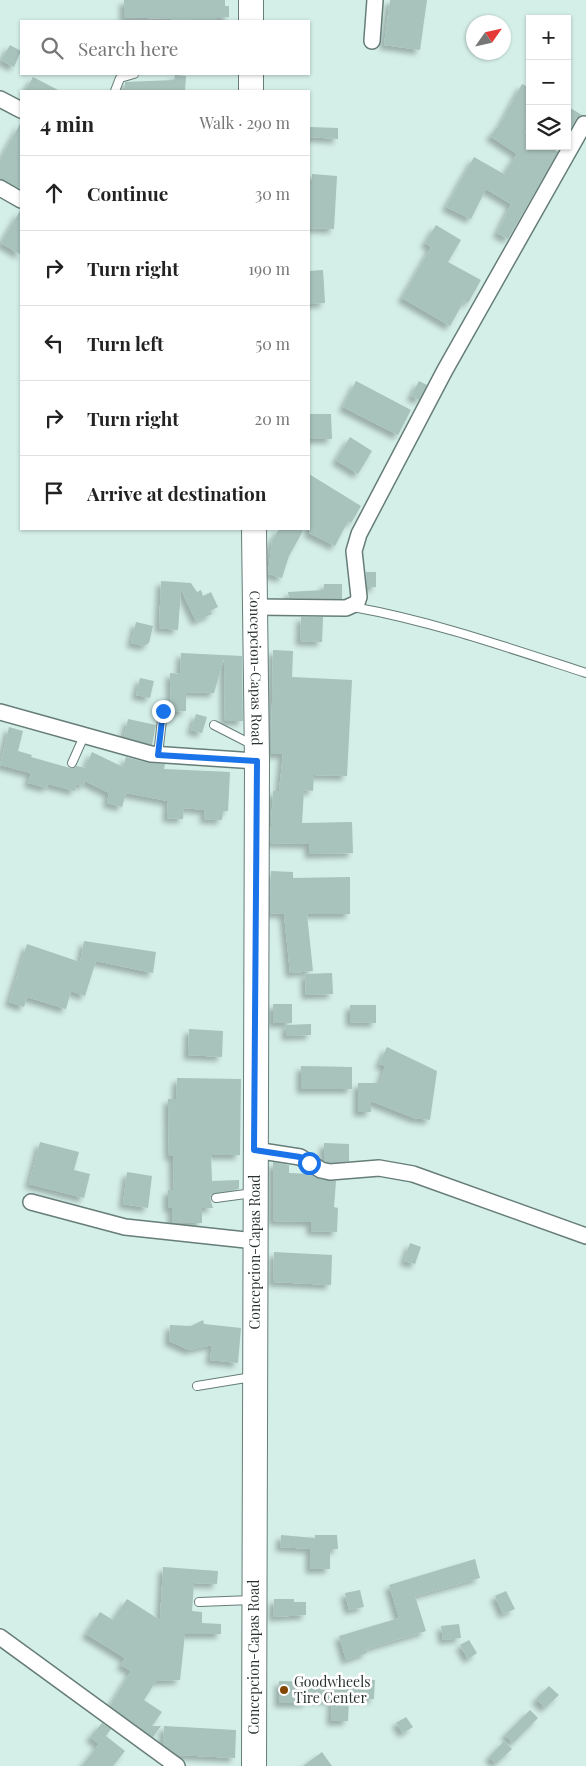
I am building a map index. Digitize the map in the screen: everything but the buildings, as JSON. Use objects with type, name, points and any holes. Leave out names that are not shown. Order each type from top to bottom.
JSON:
[{"type":"main road","points":[[251,0],[251,20]]},
{"type":"main road","points":[[251,75],[251,90]]},
{"type":"main road","name":"Concepcion-Capas Road","points":[[254,530],[257,754],[254,1150],[254,1766]]},
{"type":"street","points":[[372,40],[375,0]]},
{"type":"street","points":[[0,99],[20,109]]},
{"type":"street","points":[[255,607],[352,607],[358,597],[354,551],[359,534],[445,370],[584,124]]},
{"type":"street","points":[[0,188],[20,199]]},
{"type":"street","points":[[0,712],[158,755],[257,754]]},
{"type":"street","points":[[254,1150],[300,1157],[320,1170],[330,1172],[379,1168],[413,1174],[586,1236]]},
{"type":"street","points":[[31,1202],[125,1227],[254,1241]]},
{"type":"street","points":[[0,1637],[177,1766]]},
{"type":"lane","points":[[115,90],[120,78],[130,75]]},
{"type":"lane","points":[[352,607],[384,612],[502,646],[586,673]]},
{"type":"lane","points":[[158,755],[163,711]]},
{"type":"lane","points":[[214,725],[257,754]]},
{"type":"lane","points":[[72,763],[84,736]]},
{"type":"lane","points":[[216,1198],[255,1193]]},
{"type":"lane","points":[[197,1386],[254,1376]]},
{"type":"lane","points":[[198,1602],[254,1600]]},
{"type":"place","name":"Goodwheels Tire Center","points":[[284,1690]]},
{"type":"route","points":[[163,711],[158,755],[209,760],[257,761],[254,1150],[300,1157],[309,1163]]}]
